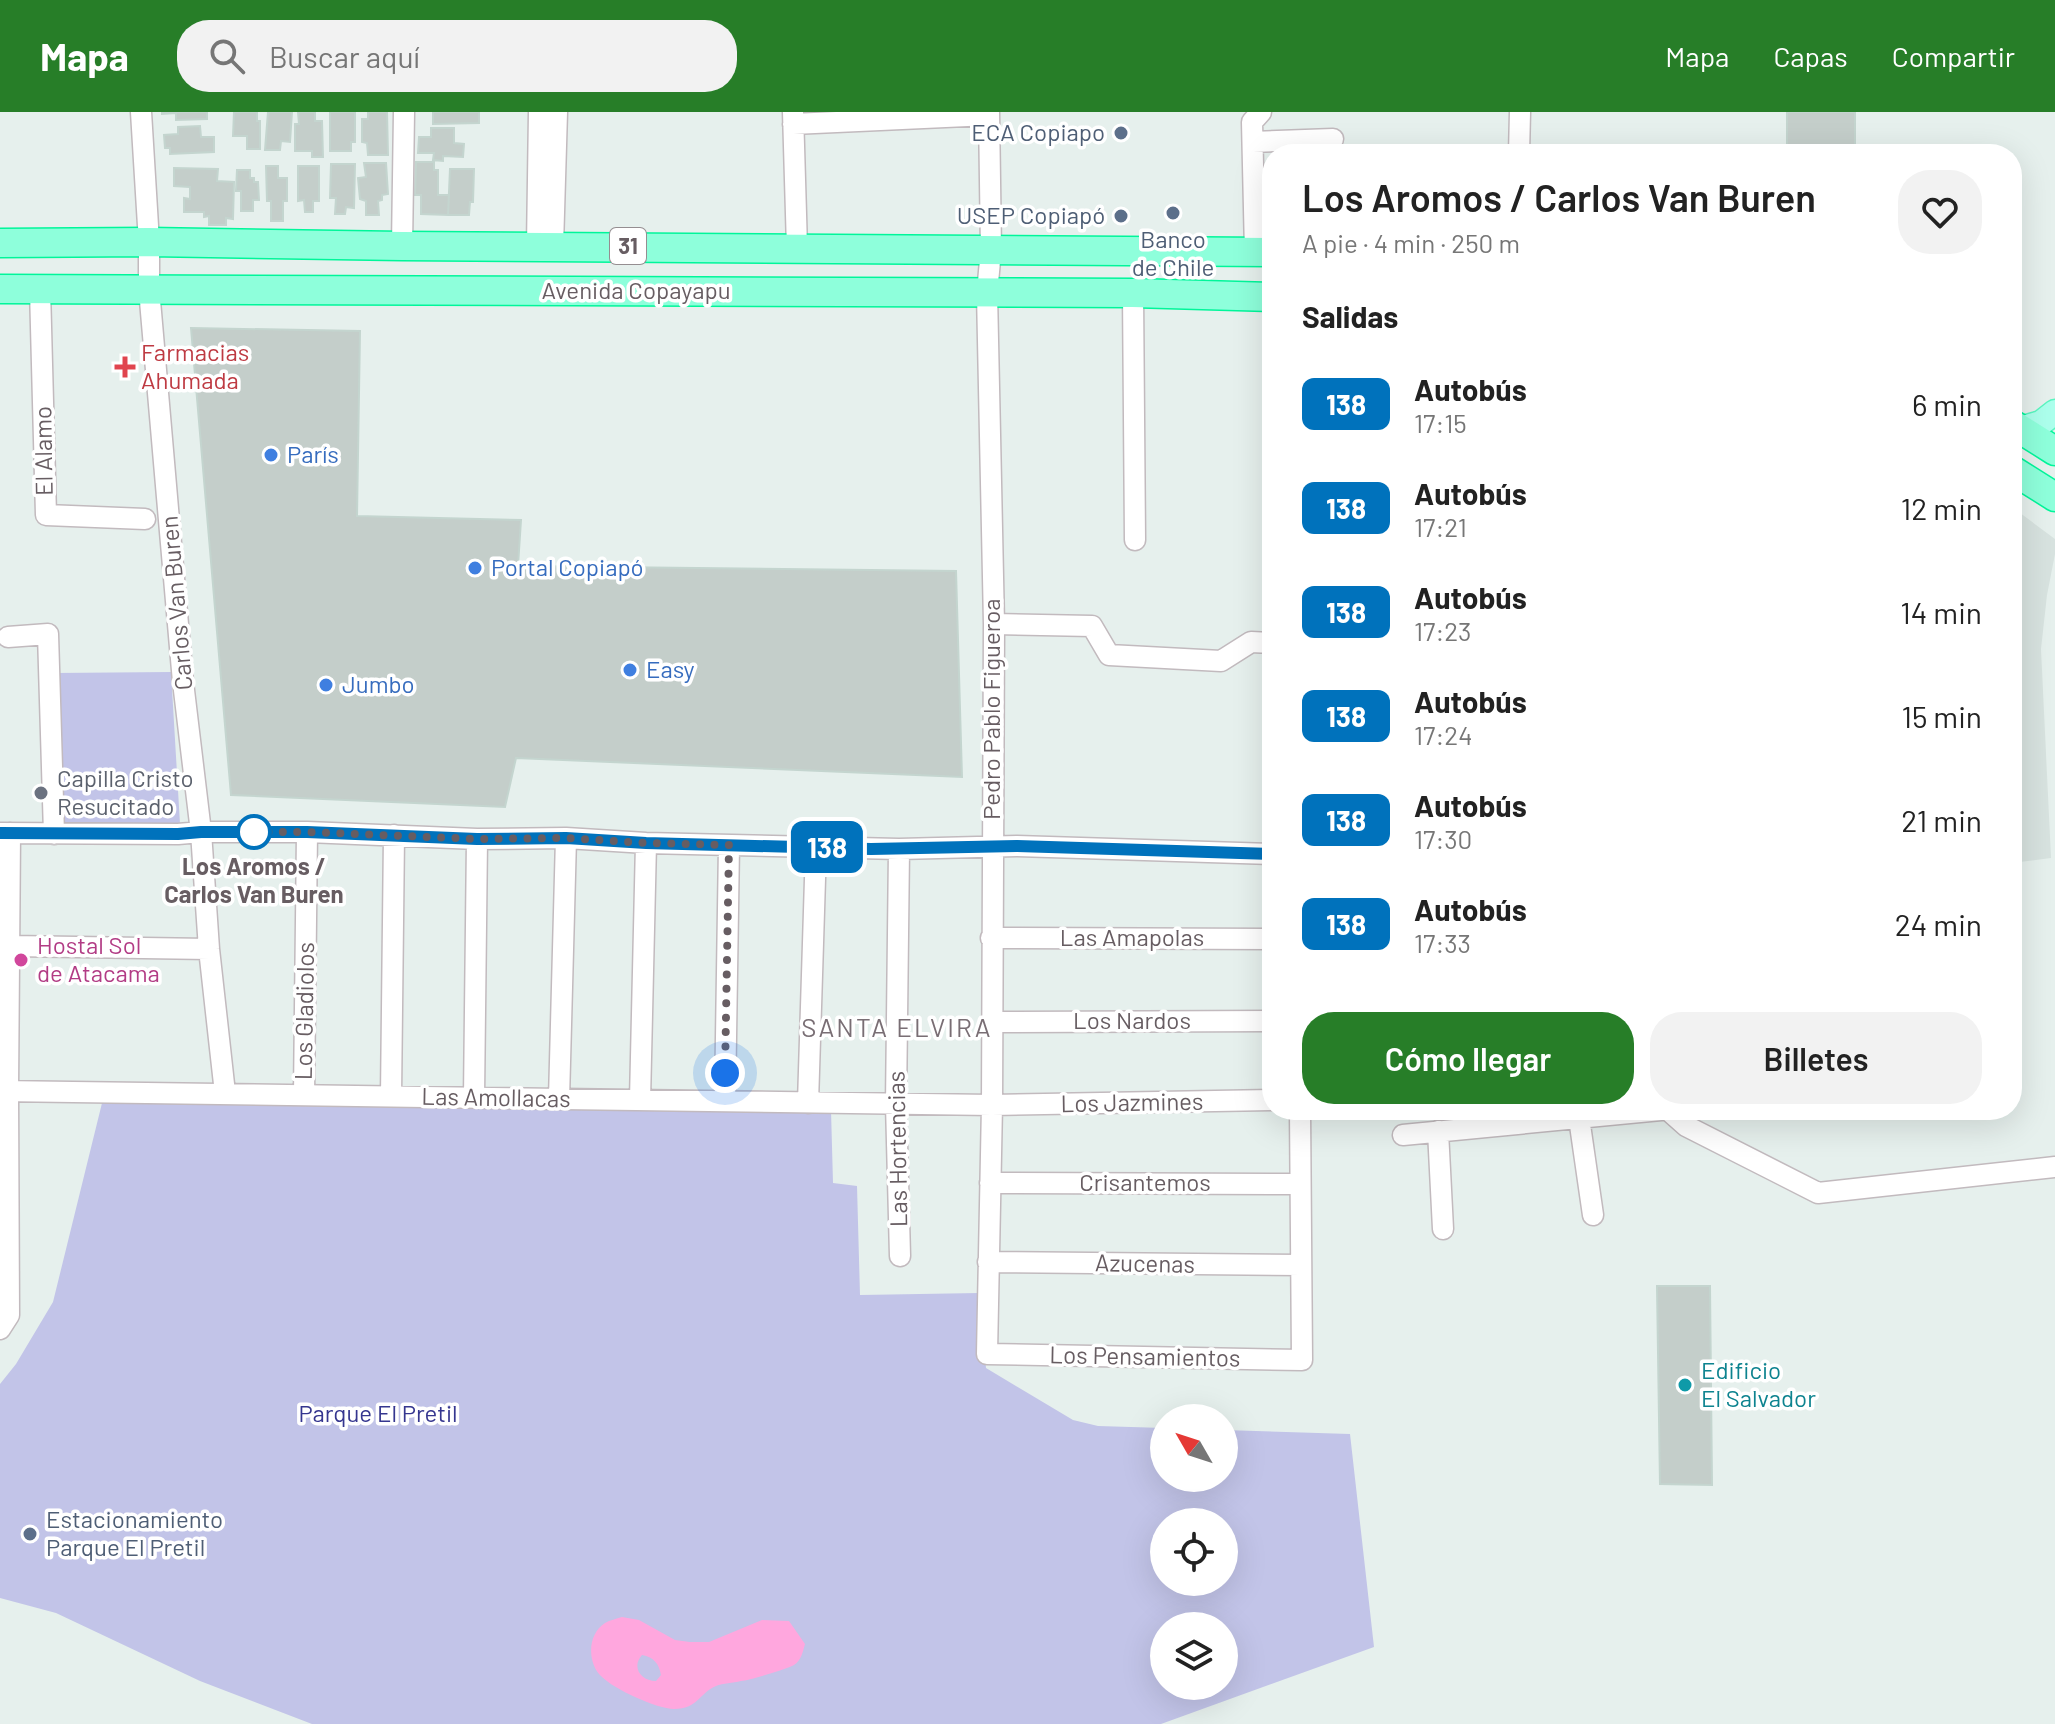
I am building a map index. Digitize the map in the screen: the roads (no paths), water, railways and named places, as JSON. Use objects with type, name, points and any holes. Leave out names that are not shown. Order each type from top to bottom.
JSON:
[{"type":"highway","name":"Avenida Copayapu","points":[[0,243],[1262,252]]},
{"type":"highway","points":[[736,292],[737,247]]},
{"type":"highway","name":"Avenida Copayapu","points":[[0,289],[1133,293],[1262,297]]},
{"type":"highway","points":[[2022,430],[2055,451]]},
{"type":"highway","points":[[2022,477],[2055,497]]},
{"type":"main road","points":[[2022,425],[2041,423],[2055,412]]},
{"type":"street","name":"Carlos Van Buren","points":[[141,112],[149,289],[183,682],[201,832],[209,949],[225,1093]]},
{"type":"street","points":[[402,246],[404,112]]},
{"type":"street","points":[[539,112],[545,246]]},
{"type":"street","points":[[545,246],[557,112]]},
{"type":"street","points":[[1261,112],[1252,122],[1262,232]]},
{"type":"street","points":[[1519,144],[1520,112]]},
{"type":"street","points":[[797,248],[793,118],[989,114]]},
{"type":"street","name":"Pedro Pablo Figueroa","points":[[987,1354],[992,1105],[994,624],[987,293],[991,250],[989,114]]},
{"type":"street","points":[[1253,142],[1333,139]]},
{"type":"street","name":"El Alamo","points":[[40,289],[46,515],[145,519]]},
{"type":"street","points":[[1133,293],[1135,540]]},
{"type":"street","points":[[994,624],[1092,626],[1109,655],[1221,661],[1251,642],[1262,643]]},
{"type":"street","points":[[8,637],[48,634],[54,834]]},
{"type":"street","points":[[0,1329],[9,1315],[4,1091],[11,946],[5,833],[307,832],[899,849],[991,846],[1262,854]]},
{"type":"street","name":"Los Gladiolos","points":[[304,1095],[307,832]]},
{"type":"street","points":[[391,1096],[394,835]]},
{"type":"street","points":[[559,1099],[566,838]]},
{"type":"street","points":[[474,1097],[477,839]]},
{"type":"street","points":[[640,1100],[646,843]]},
{"type":"street","points":[[725,1101],[729,845]]},
{"type":"street","points":[[808,1103],[816,847]]},
{"type":"street","name":"Las Hortencias","points":[[899,849],[896,1104],[900,1256]]},
{"type":"street","name":"Las Amapolas","points":[[991,938],[1262,939]]},
{"type":"street","points":[[11,946],[209,949]]},
{"type":"street","name":"Los Nardos","points":[[991,1022],[1262,1021]]},
{"type":"street","name":"Las Amollacas","points":[[4,1091],[992,1105]]},
{"type":"street","name":"Los Jazmines","points":[[992,1105],[1262,1100]]},
{"type":"street","points":[[1300,1120],[1301,1265]]},
{"type":"street","points":[[1403,1135],[1557,1120]]},
{"type":"street","points":[[1579,1120],[1593,1215]]},
{"type":"street","points":[[1679,1120],[1818,1193],[2055,1167]]},
{"type":"street","points":[[1438,1131],[1443,1229]]},
{"type":"street","name":"Crisantemos","points":[[990,1183],[1300,1184]]},
{"type":"street","name":"Azucenas","points":[[988,1262],[1301,1265]]},
{"type":"street","name":"Los Pensamientos","points":[[987,1354],[1302,1360],[1301,1265]]},
{"type":"place","name":"ECA Copiapo","points":[[1121,133]]},
{"type":"place","name":"Banco de Chile","points":[[1173,213]]},
{"type":"place","name":"USEP Copiapó","points":[[1121,216]]},
{"type":"place","name":"Farmacias Ahumada","points":[[125,367]]},
{"type":"place","name":"París","points":[[271,455]]},
{"type":"place","name":"Portal Copiapó","points":[[475,568]]},
{"type":"place","name":"Easy","points":[[630,670]]},
{"type":"place","name":"Jumbo","points":[[326,685]]},
{"type":"place","name":"Capilla Cristo Resucitado","points":[[41,793]]},
{"type":"place","name":"Los Aromos / Carlos Van Buren","points":[[254,832]]},
{"type":"place","name":"Hostal Sol de Atacama","points":[[21,960]]},
{"type":"place","name":"Edificio El Salvador","points":[[1685,1385]]},
{"type":"place","name":"Estacionamiento Parque El Pretil","points":[[30,1534]]},
{"type":"district","name":"SANTA ELVIRA","points":[[897,1028]]},
{"type":"park label","name":"Parque El Pretil","points":[[378,1414]]}]
